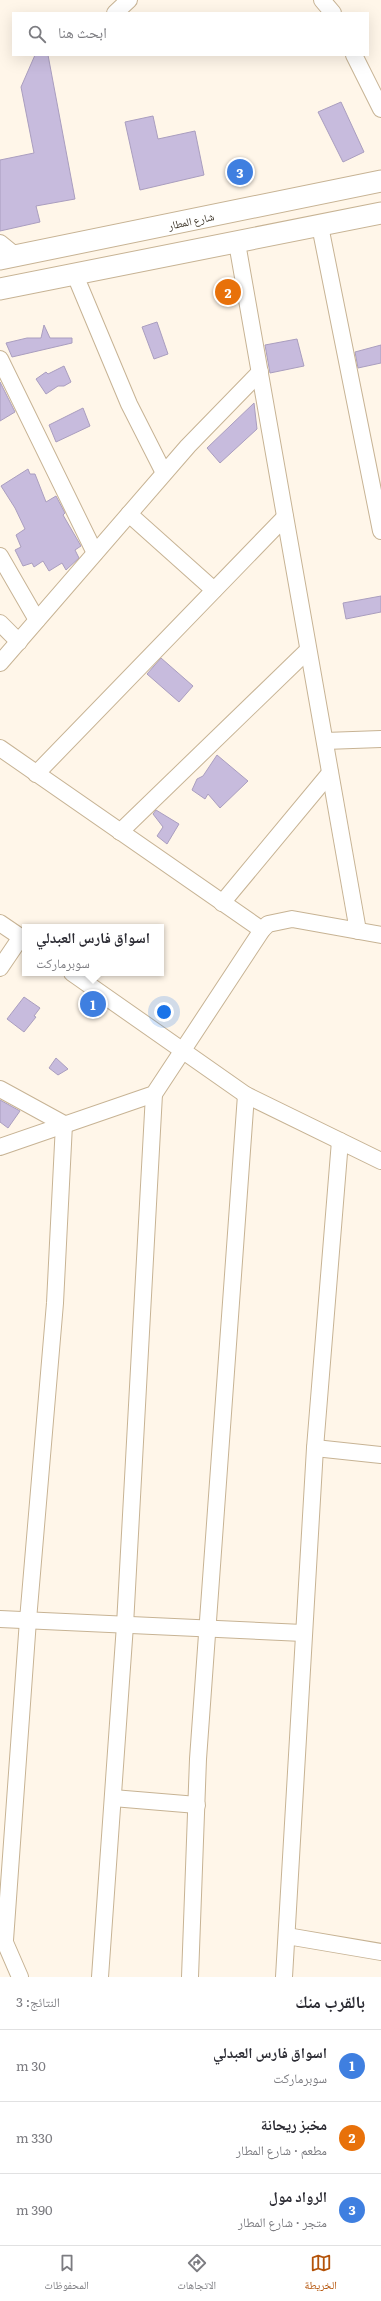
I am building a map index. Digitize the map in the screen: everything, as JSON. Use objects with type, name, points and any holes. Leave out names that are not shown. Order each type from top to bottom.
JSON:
[{"type":"main road","name":"شارع المطار","points":[[5,253],[161,226],[381,180]]},
{"type":"main road","points":[[223,213],[219,218],[216,228],[220,239],[231,244]]},
{"type":"main road","points":[[0,289],[75,276],[381,213]]},
{"type":"main road","points":[[161,226],[170,232],[174,242],[174,248],[168,257]]},
{"type":"street","points":[[117,12],[129,0]]},
{"type":"street","points":[[322,0],[332,12]]},
{"type":"street","points":[[355,56],[376,84],[381,109]]},
{"type":"street","points":[[320,226],[381,531]]},
{"type":"street","points":[[231,244],[260,372],[358,931]]},
{"type":"street","points":[[75,276],[129,404],[164,473]]},
{"type":"street","points":[[0,359],[95,553]]},
{"type":"street","points":[[0,663],[164,473],[260,372]]},
{"type":"street","points":[[129,514],[214,590]]},
{"type":"street","points":[[36,774],[285,517]]},
{"type":"street","points":[[0,556],[37,620]]},
{"type":"street","points":[[0,623],[19,642]]},
{"type":"street","points":[[120,832],[308,650]]},
{"type":"street","points":[[325,742],[381,738]]},
{"type":"street","points":[[0,748],[262,930]]},
{"type":"street","points":[[222,902],[330,772]]},
{"type":"street","points":[[100,1977],[125,1625],[154,1094],[262,930],[268,924],[292,919],[381,935]]},
{"type":"street","points":[[0,923],[22,938]]},
{"type":"street","points":[[0,968],[22,940]]},
{"type":"street","points":[[76,976],[246,1095],[381,1161]]},
{"type":"street","points":[[0,1089],[64,1124]]},
{"type":"street","points":[[0,1147],[154,1094]]},
{"type":"street","points":[[190,1977],[197,1805],[208,1629],[246,1095]]},
{"type":"street","points":[[20,1977],[2,1935],[55,1303],[64,1124]]},
{"type":"street","points":[[284,1977],[297,1781],[303,1633],[315,1448],[340,1142]]},
{"type":"street","points":[[315,1448],[381,1455]]},
{"type":"street","points":[[0,1619],[303,1633]]},
{"type":"street","points":[[113,1798],[197,1805]]},
{"type":"street","points":[[287,1936],[381,1952]]},
{"type":"building","points":[[35,56],[48,56],[75,199],[36,206],[40,222],[0,231],[0,160],[34,153],[21,87]]},
{"type":"building","points":[[341,102],[364,152],[343,162],[318,112]]},
{"type":"building","points":[[153,116],[158,139],[195,131],[204,175],[140,190],[125,122]]},
{"type":"building","points":[[157,322],[168,354],[154,359],[142,327]]},
{"type":"building","points":[[44,325],[50,338],[72,338],[72,343],[12,357],[6,343],[27,338],[41,338]]},
{"type":"building","points":[[297,339],[304,366],[270,373],[265,345]]},
{"type":"building","points":[[381,345],[381,363],[358,368],[355,352]]},
{"type":"building","points":[[64,366],[71,382],[64,386],[58,386],[46,394],[36,379],[46,372],[48,374]]},
{"type":"building","points":[[0,382],[15,412],[0,421]]},
{"type":"building","points":[[254,403],[257,429],[220,463],[207,448]]},
{"type":"building","points":[[83,408],[90,426],[56,442],[49,425]]},
{"type":"building","points":[[28,469],[30,474],[35,474],[46,502],[56,496],[65,513],[63,515],[81,546],[75,550],[79,558],[66,570],[62,563],[49,571],[43,561],[34,567],[32,563],[23,566],[15,550],[21,547],[16,535],[25,529],[15,508],[1,486]]},
{"type":"building","points":[[381,596],[381,612],[346,619],[343,603]]},
{"type":"building","points":[[161,658],[193,686],[179,702],[147,674]]},
{"type":"building","points":[[217,755],[248,781],[220,808],[208,794],[205,799],[192,790],[197,779],[203,776]]},
{"type":"building","points":[[156,810],[179,824],[167,844],[157,836],[163,827],[153,814]]},
{"type":"building","points":[[24,997],[40,1008],[34,1016],[36,1017],[24,1032],[7,1019]]},
{"type":"building","points":[[56,1058],[68,1069],[58,1075],[49,1068]]},
{"type":"building","points":[[0,1100],[20,1111],[8,1128],[0,1122]]},
{"type":"place","name":"الرواد مول","points":[[240,172]]},
{"type":"place","name":"مخبز ريحانة","points":[[228,292]]},
{"type":"place","name":"اسواق فارس العبدلي","points":[[93,1004]]}]
